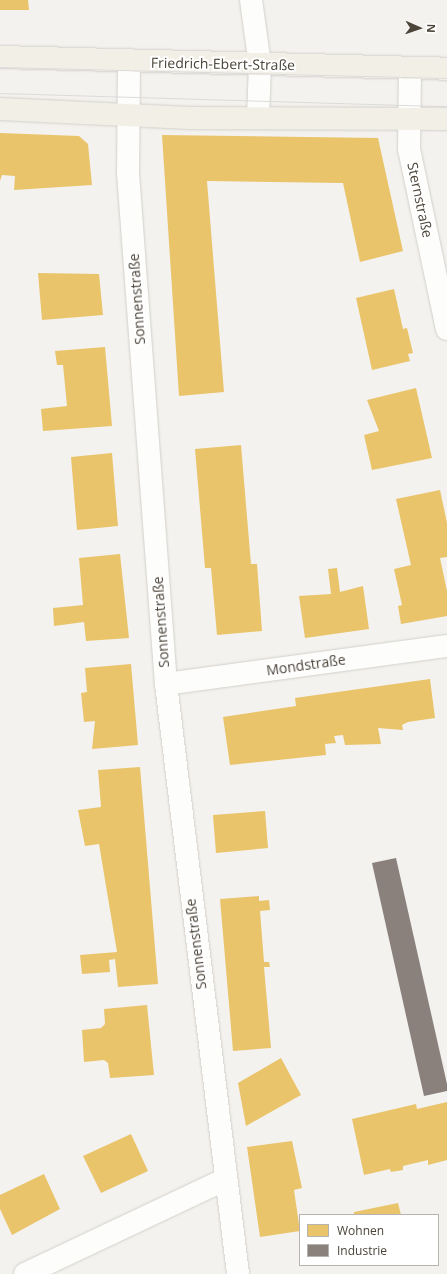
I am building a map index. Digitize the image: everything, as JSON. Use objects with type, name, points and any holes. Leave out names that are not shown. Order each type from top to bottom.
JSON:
[{"type":"main road","name":"Friedrich-Ebert-Straße","points":[[0,57],[129,62],[447,69]]},
{"type":"main road","points":[[0,109],[128,115],[258,118],[447,119]]},
{"type":"street","points":[[252,0],[260,65],[258,118]]},
{"type":"street","name":"Sonnenstraße","points":[[129,62],[128,173],[166,684],[224,1180],[238,1274]]},
{"type":"street","name":"Sternstraße","points":[[410,69],[409,149],[447,329]]},
{"type":"street","name":"Mondstraße","points":[[166,684],[447,646]]},
{"type":"street","points":[[25,1274],[224,1180]]},
{"type":"building: Wohnen","points":[[0,0],[28,0],[29,10],[0,10]]},
{"type":"building: Wohnen","points":[[0,133],[79,136],[88,144],[92,185],[14,190],[15,176],[2,175],[0,181]]},
{"type":"building: Wohnen","points":[[162,135],[378,138],[403,251],[360,262],[343,183],[207,181],[224,392],[179,396]]},
{"type":"building: Wohnen","points":[[38,273],[99,274],[103,315],[42,320]]},
{"type":"building: Wohnen","points":[[394,289],[403,329],[407,328],[413,353],[408,354],[410,361],[372,370],[356,298]]},
{"type":"building: Wohnen","points":[[105,347],[112,426],[43,431],[41,409],[67,406],[63,365],[57,365],[55,351]]},
{"type":"building: Wohnen","points":[[416,388],[432,458],[372,470],[364,435],[379,431],[367,400]]},
{"type":"building: Wohnen","points":[[241,445],[251,564],[257,564],[262,631],[217,635],[211,568],[205,568],[195,449]]},
{"type":"building: Wohnen","points":[[112,453],[118,526],[77,530],[71,457]]},
{"type":"building: Wohnen","points":[[440,490],[447,523],[447,557],[440,558],[447,591],[447,616],[401,624],[398,606],[402,605],[394,569],[411,565],[396,499]]},
{"type":"building: Wohnen","points":[[120,554],[129,638],[86,641],[84,622],[54,626],[53,608],[83,605],[79,558]]},
{"type":"building: Wohnen","points":[[337,568],[340,592],[363,586],[369,629],[305,638],[299,596],[331,594],[328,569]]},
{"type":"building: Wohnen","points":[[131,664],[138,745],[92,749],[95,721],[84,722],[81,693],[87,692],[85,668]]},
{"type":"building: Wohnen","points":[[430,679],[435,718],[408,722],[402,725],[403,730],[378,728],[381,744],[345,745],[343,735],[334,736],[336,743],[325,744],[326,755],[230,765],[223,717],[296,706],[295,698]]},
{"type":"building: Wohnen","points":[[140,767],[158,984],[118,987],[115,959],[109,960],[110,972],[82,974],[80,955],[117,952],[99,844],[85,846],[78,810],[101,807],[98,770]]},
{"type":"building: Wohnen","points":[[265,811],[268,848],[216,853],[213,815]]},
{"type":"building: Wohnen","points":[[259,896],[259,901],[269,900],[270,910],[260,911],[264,962],[269,962],[270,967],[264,967],[271,1048],[233,1051],[220,899]]},
{"type":"building: Wohnen","points":[[147,1005],[154,1075],[110,1078],[108,1063],[104,1060],[84,1062],[82,1030],[101,1028],[105,1024],[104,1009]]},
{"type":"building: Wohnen","points":[[281,1058],[301,1095],[246,1126],[238,1083]]},
{"type":"building: Wohnen","points":[[447,1102],[447,1160],[428,1165],[428,1160],[403,1166],[403,1170],[391,1172],[390,1169],[364,1175],[352,1119],[416,1104],[417,1109]]},
{"type":"building: Wohnen","points":[[131,1134],[148,1171],[101,1193],[83,1156]]},
{"type":"building: Wohnen","points":[[292,1141],[302,1188],[294,1190],[299,1231],[260,1237],[247,1147]]},
{"type":"building: Wohnen","points":[[44,1174],[60,1209],[12,1235],[0,1209],[0,1195]]},
{"type":"building: Wohnen","points":[[398,1203],[401,1214],[354,1214],[354,1212]]},
{"type":"building: Industrie","points":[[396,858],[447,1084],[447,1091],[424,1096],[372,863]]},
{"type":"tram line","points":[[0,67],[447,78]]},
{"type":"tram line","points":[[0,93],[447,106]]}]
